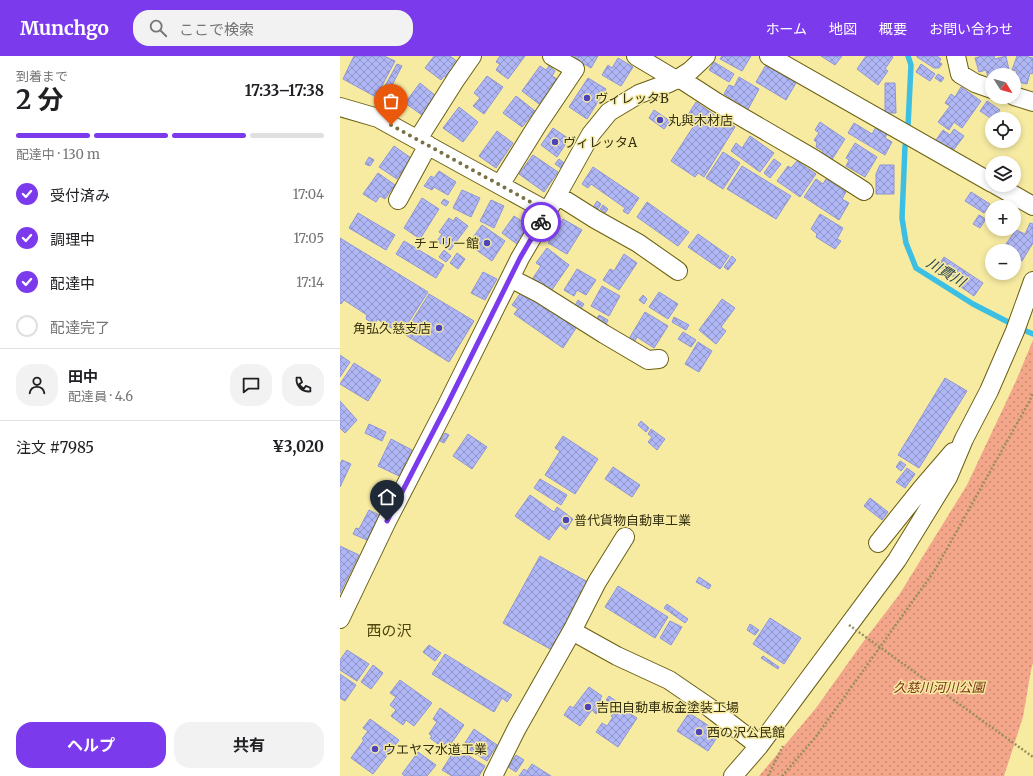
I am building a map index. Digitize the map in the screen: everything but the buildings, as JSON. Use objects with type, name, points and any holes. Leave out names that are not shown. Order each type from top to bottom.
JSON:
[{"type":"street","points":[[398,200],[423,142],[456,79],[472,56]]},
{"type":"street","points":[[500,185],[538,124],[575,69],[552,56]]},
{"type":"street","points":[[636,56],[814,158],[864,191]]},
{"type":"street","points":[[340,619],[387,521],[520,258],[591,134],[609,112],[639,94],[678,79],[690,71],[706,56]]},
{"type":"street","points":[[769,56],[985,179]]},
{"type":"street","points":[[956,56],[960,74],[975,83],[985,87]]},
{"type":"street","points":[[1021,98],[1033,102]]},
{"type":"street","points":[[340,107],[378,118],[547,211]]},
{"type":"street","points":[[1008,192],[1033,206]]},
{"type":"street","points":[[557,195],[638,244],[678,271]]},
{"type":"street","points":[[510,278],[540,293],[648,360],[659,359]]},
{"type":"street","points":[[733,776],[759,746],[897,560],[948,477],[964,439],[989,391],[1012,338],[1033,281]]},
{"type":"street","points":[[878,543],[964,439]]},
{"type":"street","points":[[493,776],[597,582],[625,537]]},
{"type":"street","points":[[572,631],[617,656],[669,680],[710,708],[759,746]]},
{"type":"path","points":[[782,776],[815,738],[935,570],[1033,393]]},
{"type":"path","points":[[849,625],[1033,757]]},
{"type":"green space","name":"久慈川河川公園","points":[[1033,340],[1033,663],[1023,717],[1004,776],[759,776],[816,708],[899,595],[967,485],[1016,381]]},
{"type":"waterway","name":"川貫川","points":[[908,56],[911,65],[908,126]]},
{"type":"waterway","name":"川貫川","points":[[905,146],[902,218],[906,243],[916,268],[973,304],[1010,323]]},
{"type":"waterway","points":[[1026,331],[1033,334]]},
{"type":"way so far","points":[[391,125],[547,211],[541,222]]},
{"type":"place","name":"ヴィレッタB","points":[[587,98]]},
{"type":"place","name":"丸與木材店","points":[[660,120]]},
{"type":"place","name":"ヴィレッタA","points":[[555,142]]},
{"type":"place","name":"チェリー館","points":[[487,243]]},
{"type":"place","name":"角弘久慈支店","points":[[439,328]]},
{"type":"place","name":"普代貨物自動車工業","points":[[566,520]]},
{"type":"place","name":"吉田自動車板金塗装工場","points":[[588,707]]},
{"type":"place","name":"西の沢公民館","points":[[699,732]]},
{"type":"place","name":"ウエヤマ水道工業","points":[[375,749]]},
{"type":"district","name":"西の沢","points":[[389,630]]},
{"type":"route","points":[[387,521],[520,258],[541,222]]}]
